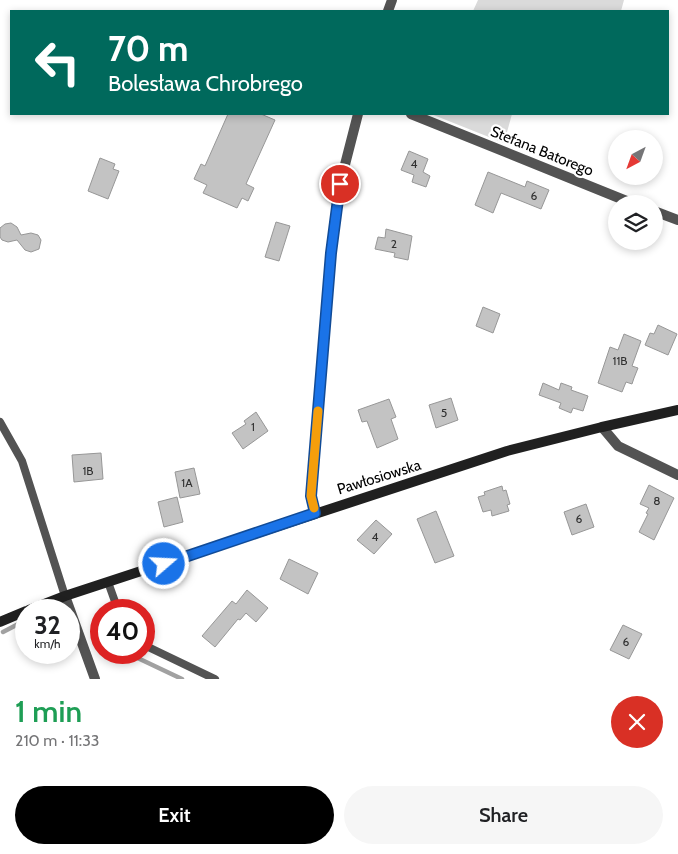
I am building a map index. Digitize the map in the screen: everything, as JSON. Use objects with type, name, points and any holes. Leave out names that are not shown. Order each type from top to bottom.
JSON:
[{"type":"street","points":[[315,513],[311,496],[331,253],[340,184],[358,115]]},
{"type":"street","name":"Stefana Batorego","points":[[413,115],[612,195]]},
{"type":"street","points":[[663,214],[678,220]]},
{"type":"street","name":"Pawłosiowska","points":[[58,599],[315,513],[436,476],[506,451],[678,410]]},
{"type":"street","points":[[602,427],[618,446],[678,475]]},
{"type":"street","points":[[65,596],[95,679]]},
{"type":"street","name":"Pawłosiowska","points":[[0,622],[15,616]]},
{"type":"lane","points":[[0,422],[22,461],[65,596]]},
{"type":"lane","points":[[108,582],[114,599]]},
{"type":"lane","points":[[155,651],[215,679]]},
{"type":"shaded area","points":[[478,0],[624,0],[621,10],[473,10]]},
{"type":"shaded area","points":[[434,115],[512,115],[504,143]]},
{"type":"building","points":[[228,115],[263,115],[275,120],[246,184],[254,188],[248,201],[242,198],[237,208],[203,193],[207,185],[194,179],[201,164],[205,166]]},
{"type":"building","points":[[409,151],[428,159],[423,172],[430,176],[426,187],[412,182],[414,175],[401,170]]},
{"type":"building","points":[[100,158],[115,164],[113,169],[119,171],[108,199],[88,191]]},
{"type":"building","points":[[488,172],[525,187],[527,181],[549,190],[541,209],[501,193],[493,213],[475,205]]},
{"type":"building","points":[[276,222],[290,226],[279,261],[265,257]]},
{"type":"building","points":[[11,223],[17,227],[21,235],[31,233],[38,235],[41,240],[39,249],[31,252],[25,250],[17,240],[8,242],[2,240],[0,228],[5,224]]},
{"type":"building","points":[[386,229],[412,236],[408,260],[394,257],[395,253],[375,249],[378,237],[385,238]]},
{"type":"building","points":[[483,307],[500,314],[493,333],[476,326]]},
{"type":"building","points":[[658,325],[677,334],[668,355],[645,345],[650,333],[654,334]]},
{"type":"building","points":[[624,334],[641,341],[632,366],[638,368],[632,384],[626,382],[622,392],[598,383],[610,347],[618,350]]},
{"type":"building","points":[[543,383],[559,390],[561,383],[572,387],[571,390],[588,396],[583,411],[573,408],[571,413],[559,408],[561,403],[539,395]]},
{"type":"building","points":[[451,398],[458,420],[436,428],[429,405]]},
{"type":"building","points":[[389,399],[396,417],[391,419],[398,439],[377,448],[367,421],[362,422],[358,410]]},
{"type":"building","points":[[256,412],[268,431],[243,449],[232,433],[246,424],[244,421]]},
{"type":"building","points":[[101,453],[103,479],[74,482],[72,455]]},
{"type":"building","points":[[194,468],[200,494],[180,498],[175,472]]},
{"type":"building","points":[[649,485],[674,498],[654,540],[639,532],[648,514],[646,513],[649,508],[640,504]]},
{"type":"building","points":[[502,486],[503,491],[506,490],[510,504],[507,505],[509,511],[492,516],[491,510],[483,512],[478,497],[485,495],[484,492]]},
{"type":"building","points":[[177,497],[183,522],[164,527],[158,502]]},
{"type":"building","points":[[586,504],[594,527],[572,535],[564,512]]},
{"type":"building","points":[[436,511],[454,556],[435,563],[417,519]]},
{"type":"building","points":[[376,520],[392,534],[374,554],[357,540]]},
{"type":"building","points":[[289,559],[318,573],[308,594],[280,579]]},
{"type":"building","points":[[247,590],[268,608],[256,622],[246,613],[240,620],[238,619],[215,647],[202,636],[232,601],[236,604]]},
{"type":"building","points":[[623,625],[642,634],[629,659],[610,650]]},
{"type":"waterway","points":[[3,632],[15,626]]},
{"type":"waterway","points":[[150,664],[182,679]]},
{"type":"slow traffic","points":[[314,508],[311,496],[318,411]]},
{"type":"route","points":[[164,564],[315,513],[311,496],[331,253],[340,184]]}]
